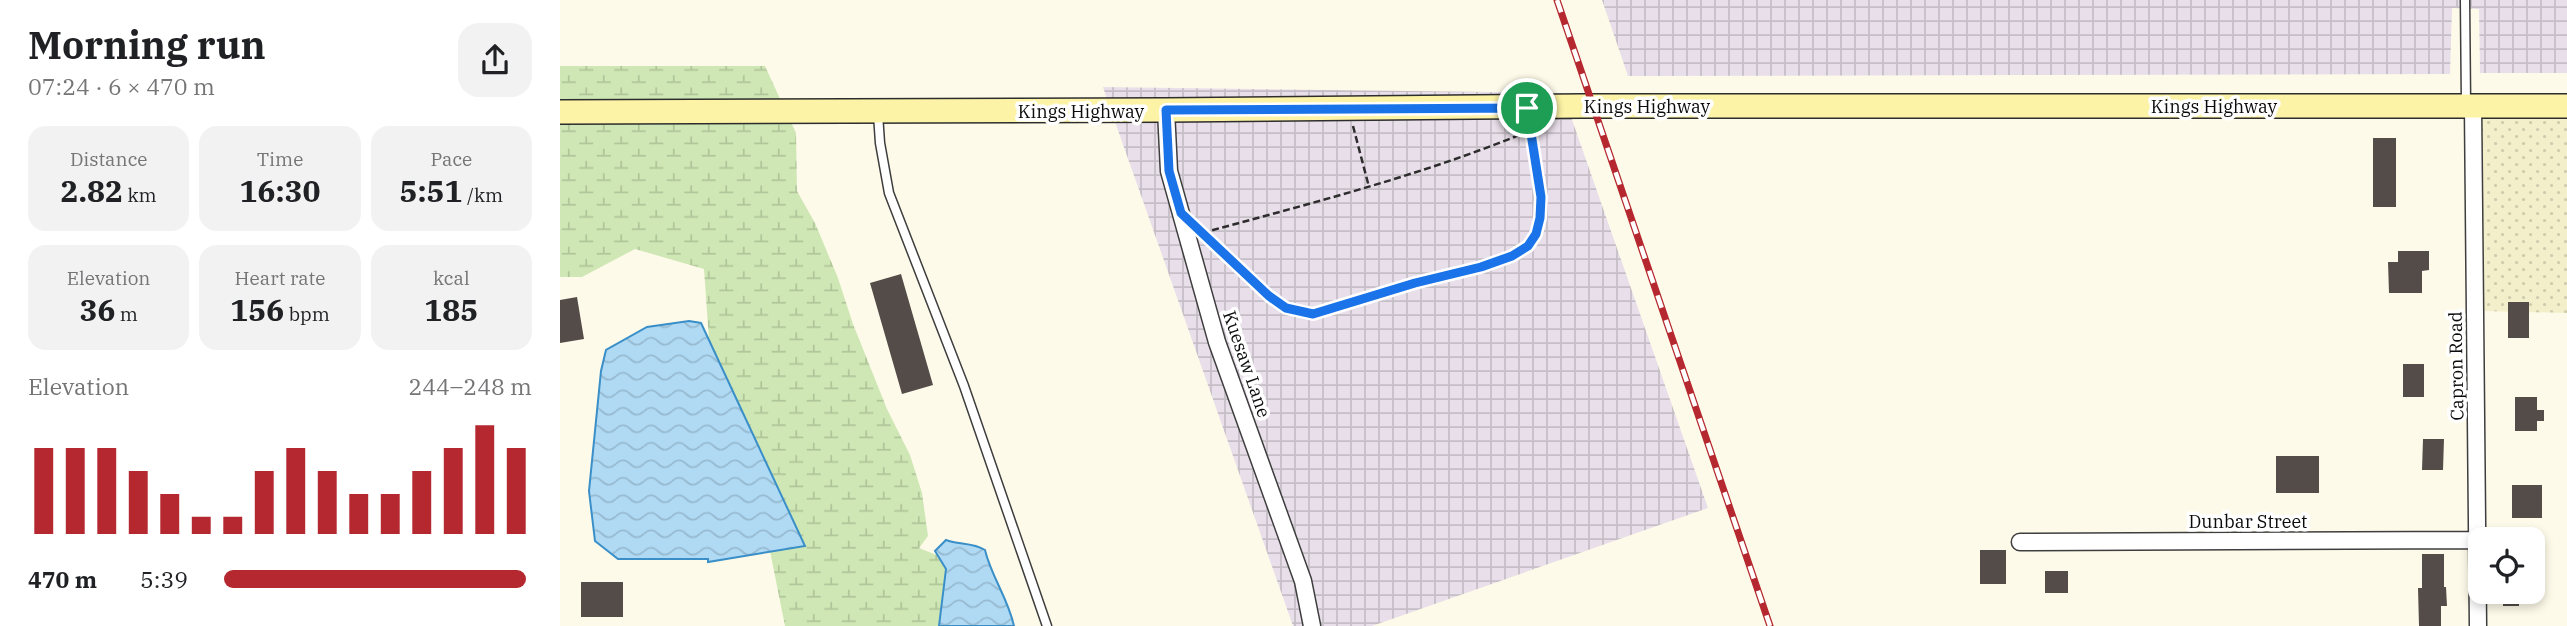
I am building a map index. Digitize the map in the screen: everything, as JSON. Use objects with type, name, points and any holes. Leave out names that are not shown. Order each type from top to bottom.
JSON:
[{"type":"street","name":"Kings Highway","points":[[560,112],[1583,106],[2567,106]]},
{"type":"street","name":"Capron Road","points":[[2470,106],[2476,527]]},
{"type":"street","name":"Kuesaw Lane","points":[[1166,110],[1169,171],[1217,341],[1303,581],[1312,626]]},
{"type":"street","name":"Dunbar Street","points":[[2020,542],[2468,540]]},
{"type":"street","name":"Capron Road","points":[[2477,604],[2477,626]]},
{"type":"lane","points":[[2465,0],[2470,106]]},
{"type":"lane","points":[[877,111],[889,193],[964,386],[1047,626]]},
{"type":"path","points":[[1181,213],[1269,296],[1286,308],[1301,313],[1313,314],[1415,283],[1481,267],[1512,256],[1528,246],[1536,234],[1541,197],[1527,108]]},
{"type":"path","points":[[1348,109],[1370,187]]},
{"type":"path","points":[[1202,233],[1370,187],[1486,149],[1531,131]]},
{"type":"shaded area","points":[[1602,0],[2567,0],[2567,73],[2480,73],[2479,9],[2452,8],[2450,74],[1628,76]]},
{"type":"shaded area","points":[[1103,87],[1562,93],[1564,98],[1108,102]]},
{"type":"shaded area","points":[[1570,114],[1708,508],[1372,626],[1319,626],[1310,579],[1224,339],[1177,169],[1174,119]]},
{"type":"shaded area","points":[[2481,114],[2567,114],[2567,313],[2482,311]]},
{"type":"shaded area","points":[[1114,119],[1159,119],[1296,584],[1304,626],[1293,626]]},
{"type":"green space","points":[[560,66],[765,66],[782,103],[560,103]]},
{"type":"green space","points":[[560,120],[790,120],[796,133],[797,191],[815,223],[838,278],[853,324],[887,409],[910,455],[922,493],[928,536],[919,548],[939,556],[946,569],[939,626],[785,626],[770,551],[805,545],[709,340],[704,269],[635,249],[582,277],[560,277]]},
{"type":"water","points":[[689,321],[701,323],[805,546],[708,562],[708,559],[618,559],[595,541],[589,491],[601,371],[606,350],[647,327]]},
{"type":"water","points":[[946,540],[985,550],[1014,626],[939,626],[946,569],[935,551]]},
{"type":"building","points":[[2373,138],[2396,138],[2396,207],[2373,207]]},
{"type":"building","points":[[2398,251],[2429,251],[2429,270],[2422,271],[2422,293],[2389,293],[2388,262],[2398,262]]},
{"type":"building","points":[[901,274],[933,385],[902,394],[870,283]]},
{"type":"building","points":[[577,297],[584,339],[560,343],[560,300]]},
{"type":"building","points":[[2508,302],[2529,302],[2529,338],[2508,338]]},
{"type":"building","points":[[2403,364],[2424,364],[2424,397],[2403,397]]},
{"type":"building","points":[[2515,397],[2537,397],[2537,410],[2544,410],[2544,421],[2537,421],[2537,431],[2515,431]]},
{"type":"building","points":[[2423,439],[2444,439],[2443,470],[2422,470]]},
{"type":"building","points":[[2276,456],[2319,456],[2319,493],[2276,493]]},
{"type":"building","points":[[2512,485],[2542,485],[2542,518],[2512,518]]},
{"type":"building","points":[[1980,550],[2006,550],[2006,584],[1980,584]]},
{"type":"building","points":[[2422,554],[2444,554],[2447,606],[2441,606],[2441,626],[2419,626],[2418,588],[2422,588]]},
{"type":"building","points":[[2045,571],[2068,571],[2068,593],[2045,593]]},
{"type":"building","points":[[581,582],[623,582],[623,617],[581,617]]},
{"type":"building","points":[[2503,604],[2519,604],[2519,606]]},
{"type":"railway","points":[[1557,0],[1770,626]]},
{"type":"route","points":[[1527,108],[1541,197],[1536,234],[1528,246],[1512,256],[1481,267],[1415,283],[1313,314],[1286,308],[1269,296],[1181,213],[1169,171],[1166,110],[1527,108]]}]
